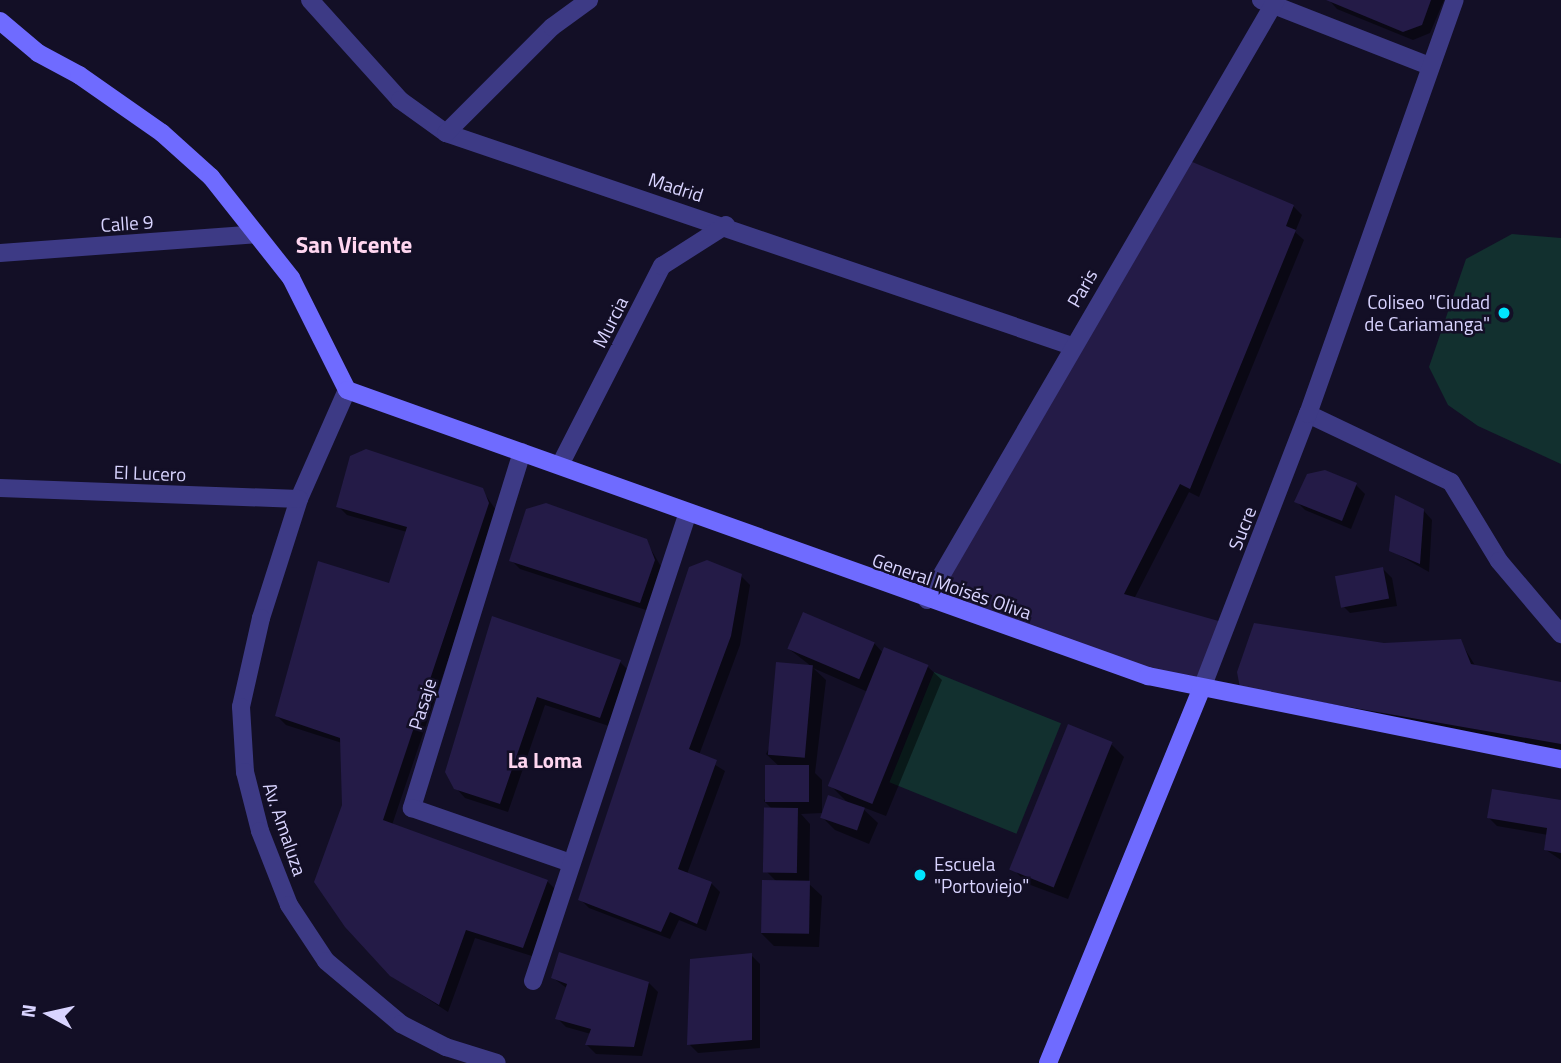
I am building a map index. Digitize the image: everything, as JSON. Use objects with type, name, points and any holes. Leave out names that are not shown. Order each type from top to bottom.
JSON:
[{"type":"main road","points":[[0,21],[38,53],[79,75],[162,133],[211,177],[291,278],[347,390]]},
{"type":"main road","name":"General Moisés Oliva","points":[[347,390],[927,600],[1148,676],[1561,759]]},
{"type":"main road","name":"Sucre","points":[[1048,1063],[1202,688]]},
{"type":"street","name":"Madrid","points":[[310,0],[400,100],[446,133],[726,225],[1072,346]]},
{"type":"street","points":[[446,133],[552,27],[589,0]]},
{"type":"street","name":"Sucre","points":[[1202,688],[1308,414],[1429,66],[1455,0]]},
{"type":"street","points":[[1270,2],[1429,66]]},
{"type":"street","name":"Paris","points":[[927,600],[1270,2]]},
{"type":"street","name":"Murcia","points":[[560,465],[662,266],[726,225]]},
{"type":"street","name":"Calle 9","points":[[0,253],[256,234]]},
{"type":"street","name":"Av. Amaluza","points":[[347,390],[299,499],[261,618],[241,707],[245,772],[260,831],[289,905],[326,961],[401,1024],[446,1047],[496,1063]]},
{"type":"street","points":[[1308,414],[1451,482],[1499,561],[1561,634]]},
{"type":"street","name":"Pasaje","points":[[522,452],[412,808],[571,863]]},
{"type":"street","name":"El Lucero","points":[[0,488],[299,499]]},
{"type":"street","points":[[533,981],[687,514]]},
{"type":"green space","name":"Coliseo \"Ciudad de Cariamanga\"","points":[[1512,234],[1561,238],[1561,464],[1478,426],[1448,405],[1429,367],[1466,259]]},
{"type":"green space","points":[[934,672],[1061,723],[1016,834],[889,782]]},
{"type":"building","points":[[1326,0],[1431,0],[1422,25],[1403,32]]},
{"type":"building","points":[[1183,158],[1294,205],[1286,226],[1296,230],[1190,489],[1180,484],[1124,594],[1222,622],[1199,682],[978,617],[930,594]]},
{"type":"building","points":[[366,449],[483,488],[489,503],[383,820],[548,880],[523,948],[466,930],[439,1005],[390,976],[345,927],[314,882],[342,805],[340,738],[275,716],[318,561],[389,583],[407,527],[336,507],[350,456]]},
{"type":"building","points":[[1325,470],[1357,483],[1342,521],[1294,502],[1307,474]]},
{"type":"building","points":[[1395,495],[1424,509],[1420,564],[1389,551]]},
{"type":"building","points":[[546,503],[647,539],[655,560],[640,603],[509,561],[526,509]]},
{"type":"building","points":[[707,560],[742,574],[731,636],[689,749],[717,760],[678,869],[712,882],[697,924],[670,912],[661,932],[578,900],[689,567]]},
{"type":"building","points":[[1383,567],[1389,598],[1341,608],[1335,576]]},
{"type":"building","points":[[803,612],[875,642],[859,679],[787,649]]},
{"type":"building","points":[[492,616],[621,660],[600,718],[537,697],[500,804],[454,789],[445,772]]},
{"type":"building","points":[[1254,623],[1384,643],[1461,639],[1471,664],[1561,682],[1561,744],[1240,688],[1237,672]]},
{"type":"building","points":[[884,647],[929,665],[872,804],[828,786]]},
{"type":"building","points":[[776,662],[813,665],[805,758],[768,755]]},
{"type":"building","points":[[1068,724],[1113,742],[1054,888],[1009,870]]},
{"type":"building","points":[[765,765],[809,765],[809,802],[765,802]]},
{"type":"building","points":[[1492,789],[1561,800],[1561,853],[1544,850],[1547,828],[1487,818]]},
{"type":"building","points":[[828,795],[865,808],[857,830],[820,818]]},
{"type":"building","points":[[764,807],[798,808],[797,873],[763,872]]},
{"type":"building","points":[[762,880],[810,881],[809,934],[761,933]]},
{"type":"building","points":[[559,952],[649,982],[634,1047],[585,1045],[591,1029],[555,1019],[567,984],[551,978]]},
{"type":"building","points":[[752,953],[752,1040],[687,1045],[690,959]]},
{"type":"place","name":"Coliseo \"Ciudad de Cariamanga\"","points":[[1504,313]]},
{"type":"place","name":"Escuela \"Portoviejo\"","points":[[920,875]]},
{"type":"district","name":"San Vicente","points":[[354,245]]},
{"type":"district","name":"La Loma","points":[[545,760]]}]
